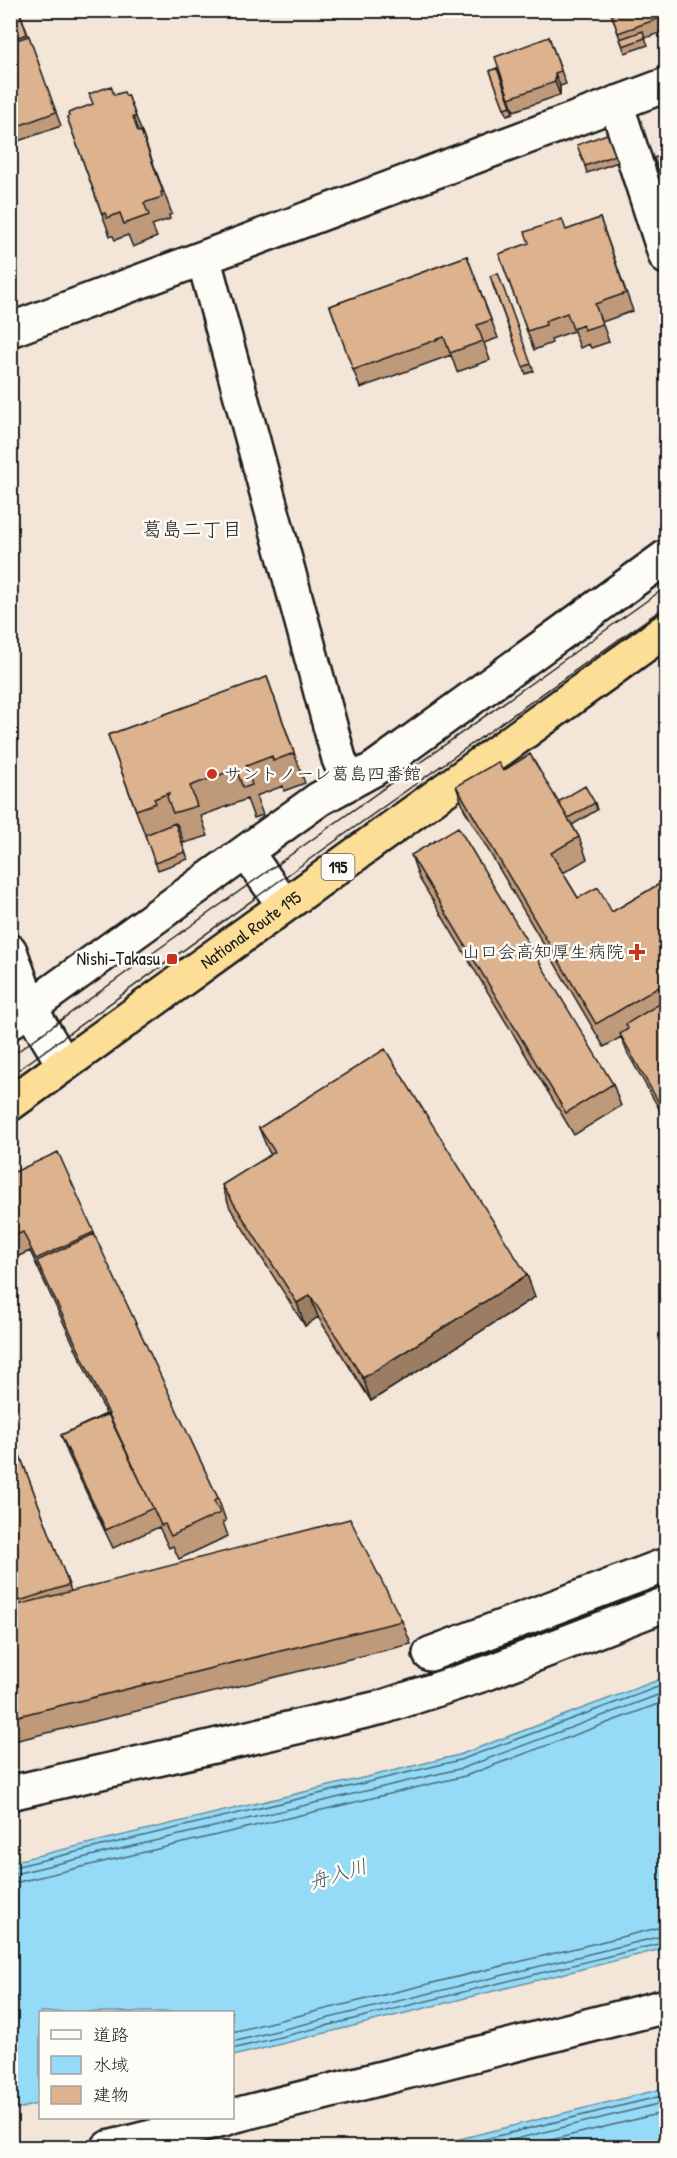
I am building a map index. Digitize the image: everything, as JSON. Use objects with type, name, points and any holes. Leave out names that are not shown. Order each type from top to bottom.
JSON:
[{"type":"highway","name":"National Route 195","points":[[10,1104],[666,630]]},
{"type":"street","points":[[10,330],[204,260],[666,85]]},
{"type":"street","points":[[615,103],[666,257]]},
{"type":"street","points":[[204,260],[339,759],[349,782]]},
{"type":"street","points":[[20,1015],[319,799],[374,769],[666,557]]},
{"type":"street","points":[[246,852],[284,905]]},
{"type":"street","points":[[10,951],[20,1015],[64,1065]]},
{"type":"street","points":[[430,1654],[666,1565]]},
{"type":"street","points":[[10,1793],[383,1707],[487,1673],[666,1604]]},
{"type":"street","points":[[234,2115],[666,2006]]},
{"type":"street","points":[[108,2148],[223,2119]]},
{"type":"water","name":"舟入川","points":[[666,1677],[666,1948],[234,2056],[234,2011],[39,2011],[39,2103],[11,2111],[11,1862],[459,1755]]},
{"type":"water","points":[[666,2088],[666,2147],[423,2148]]},
{"type":"building","points":[[10,10],[19,10],[27,34],[10,40]]},
{"type":"building","points":[[610,10],[666,10],[666,16],[618,33]]},
{"type":"building","points":[[643,31],[645,38],[623,46],[620,39]]},
{"type":"building","points":[[29,36],[56,112],[10,129],[10,42]]},
{"type":"building","points":[[549,37],[561,71],[555,73],[555,82],[509,98],[495,57]]},
{"type":"building","points":[[497,68],[511,106],[504,108],[490,71]]},
{"type":"building","points":[[111,86],[114,95],[124,92],[126,96],[128,95],[136,117],[133,117],[138,132],[141,131],[163,192],[161,192],[162,197],[144,203],[149,215],[124,224],[120,213],[107,218],[105,213],[102,214],[67,117],[68,113],[93,104],[89,94]]},
{"type":"building","points":[[607,134],[615,155],[585,166],[577,145]]},
{"type":"building","points":[[666,153],[666,191],[654,158]]},
{"type":"building","points":[[666,194],[666,208],[662,196]]},
{"type":"building","points":[[600,218],[626,293],[595,304],[602,324],[584,330],[583,325],[573,329],[567,313],[545,321],[546,325],[527,331],[499,254],[529,243],[525,232],[562,219],[566,230]]},
{"type":"building","points":[[467,256],[491,320],[477,325],[483,341],[450,353],[444,337],[353,370],[330,306]]},
{"type":"building","points":[[498,273],[531,364],[523,367],[490,276]]},
{"type":"building","name":"サントノーレ葛島四番館","points":[[267,677],[294,753],[273,761],[272,756],[246,766],[252,785],[243,788],[236,769],[190,786],[197,806],[173,813],[167,797],[169,793],[154,799],[156,803],[136,810],[108,735]]},
{"type":"building","points":[[530,754],[579,837],[551,853],[578,898],[598,887],[612,912],[666,880],[666,983],[596,1024],[456,786],[498,762],[503,771]]},
{"type":"building","points":[[585,786],[595,803],[568,818],[558,802]]},
{"type":"building","points":[[175,823],[185,852],[155,863],[145,835]]},
{"type":"building","points":[[458,827],[613,1084],[566,1113],[411,855]]},
{"type":"building","points":[[666,1000],[666,1115],[620,1034],[628,1029],[626,1024]]},
{"type":"building","points":[[385,1049],[527,1275],[363,1378],[310,1295],[297,1303],[222,1185],[275,1152],[259,1128]]},
{"type":"building","points":[[58,1152],[94,1232],[36,1259],[23,1232],[10,1238],[10,1174]]},
{"type":"building","points":[[94,1234],[218,1498],[214,1501],[220,1513],[171,1536],[165,1524],[161,1525],[37,1261]]},
{"type":"building","points":[[108,1414],[153,1508],[106,1530],[61,1435]]},
{"type":"building","points":[[10,1429],[69,1585],[10,1604]]},
{"type":"building","points":[[350,1519],[402,1621],[10,1718],[10,1607]]},
{"type":"tram line","points":[[10,1057],[666,587]]},
{"type":"tram line","points":[[10,1076],[265,891],[666,606]]},
{"type":"place","name":"サントノーレ葛島四番館","points":[[212,774]]},
{"type":"place","name":"山口会高知厚生病院","points":[[637,952]]},
{"type":"place","name":"Nishi-Takasu","points":[[172,959]]},
{"type":"district","name":"葛島二丁目","points":[[192,529]]}]
